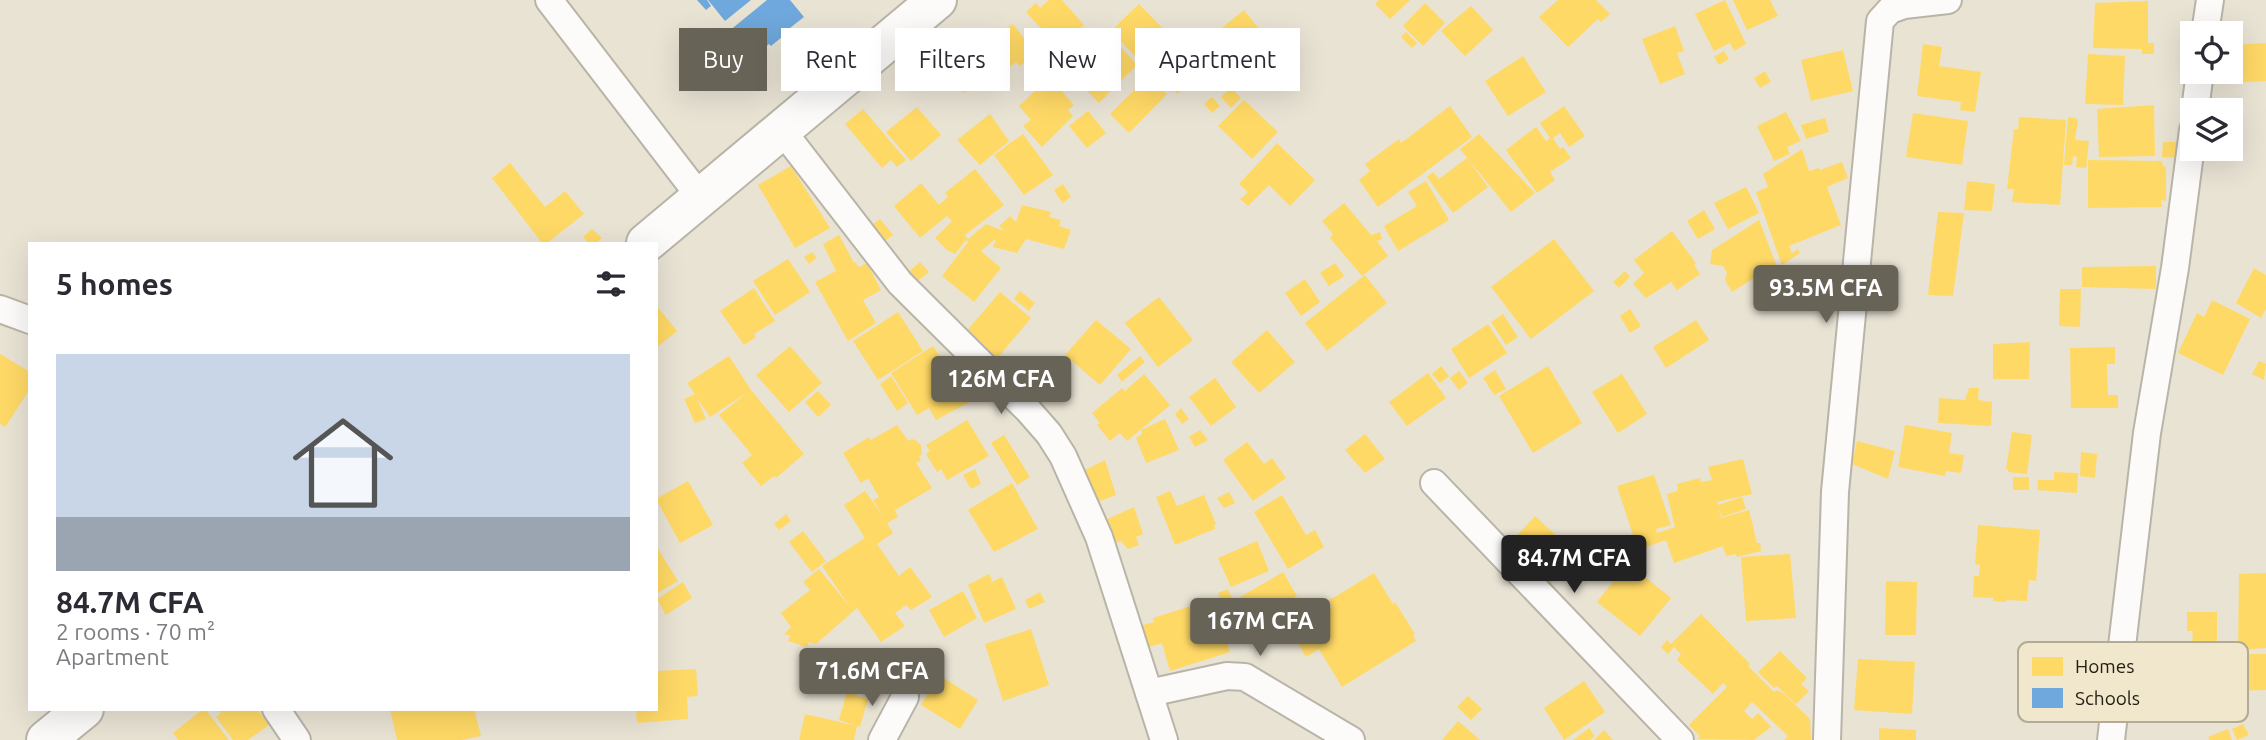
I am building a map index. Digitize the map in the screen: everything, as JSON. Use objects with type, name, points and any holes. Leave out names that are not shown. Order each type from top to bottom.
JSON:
[{"type":"main road","points":[[647,242],[937,0]]},
{"type":"main road","points":[[46,740],[81,711]]},
{"type":"street","points":[[549,0],[701,198]]},
{"type":"street","points":[[1826,740],[1835,492],[1880,21],[1890,10],[1904,5],[1948,0]]},
{"type":"street","points":[[2207,21],[2210,0]]},
{"type":"street","points":[[781,129],[900,283],[1028,411],[1049,434],[1063,456],[1099,537],[1164,740]]},
{"type":"street","points":[[2123,642],[2147,433],[2175,268],[2189,161]]},
{"type":"street","points":[[0,309],[28,319]]},
{"type":"street","points":[[1434,483],[1680,740]]},
{"type":"street","points":[[1149,693],[1227,676],[1245,677],[1351,740]]},
{"type":"street","points":[[882,740],[905,697]]},
{"type":"street","points":[[277,711],[298,740]]},
{"type":"street","points":[[2112,740],[2114,722]]},
{"type":"building: Homes","points":[[1049,0],[1062,0],[1084,25],[1080,28],[1041,28],[1026,12],[1036,3],[1040,8]]},
{"type":"building: Homes","points":[[1379,0],[1410,0],[1390,19],[1375,4]]},
{"type":"building: Homes","points":[[1558,0],[1596,0],[1610,14],[1601,22],[1598,19],[1568,47],[1539,17]]},
{"type":"building: Homes","points":[[1725,0],[1746,44],[1734,51],[1730,43],[1714,51],[1695,14]]},
{"type":"building: Homes","points":[[1733,0],[1770,0],[1778,16],[1747,30]]},
{"type":"building: Homes","points":[[2148,1],[2148,43],[2154,43],[2154,54],[2142,54],[2142,49],[2093,48],[2095,3]]},
{"type":"building: Homes","points":[[1425,3],[1445,23],[1423,46],[1403,26]]},
{"type":"building: Homes","points":[[1139,4],[1162,28],[1135,28],[1135,56],[1121,41],[1121,28],[1114,28]]},
{"type":"building: Homes","points":[[1471,6],[1493,30],[1465,56],[1441,31]]},
{"type":"building: Homes","points":[[1244,10],[1258,28],[1222,28]]},
{"type":"building: Homes","points":[[1013,24],[1024,38],[1024,63],[1020,66],[1016,62],[1010,67],[1010,28],[1006,28]]},
{"type":"building: Homes","points":[[1675,26],[1684,51],[1677,53],[1685,74],[1660,84],[1642,39]]},
{"type":"building: Homes","points":[[1406,32],[1417,43],[1412,48],[1401,37]]},
{"type":"building: Homes","points":[[2266,43],[2266,81],[2243,82],[2243,44]]},
{"type":"building: Homes","points":[[1923,44],[1942,47],[1939,66],[1981,72],[1975,112],[1960,110],[1961,102],[1917,96]]},
{"type":"building: Homes","points":[[1121,47],[1135,63],[1135,67],[1121,81]]},
{"type":"building: Homes","points":[[1843,50],[1853,91],[1811,101],[1801,60]]},
{"type":"building: Homes","points":[[1724,51],[1729,59],[1719,65],[1714,57]]},
{"type":"building: Homes","points":[[2088,54],[2125,56],[2123,105],[2085,104]]},
{"type":"building: Homes","points":[[1523,56],[1546,92],[1508,116],[1485,81]]},
{"type":"building: Homes","points":[[1765,71],[1771,82],[1760,88],[1754,78]]},
{"type":"building: Homes","points":[[1135,90],[1164,91],[1167,94],[1129,133],[1110,114]]},
{"type":"building: Homes","points":[[1035,91],[1062,91],[1074,105],[1068,110],[1073,116],[1042,147],[1023,126],[1031,120],[1019,106]]},
{"type":"building: Homes","points":[[1087,91],[1111,91],[1099,103]]},
{"type":"building: Homes","points":[[1227,91],[1235,91],[1241,98],[1231,108],[1221,97]]},
{"type":"building: Homes","points":[[1212,97],[1220,106],[1212,113],[1204,104]]},
{"type":"building: Homes","points":[[1244,100],[1278,132],[1252,159],[1218,126]]},
{"type":"building: Homes","points":[[2154,105],[2155,156],[2099,157],[2097,109]]},
{"type":"building: Homes","points":[[1450,106],[1472,137],[1378,207],[1359,180],[1370,171],[1365,164],[1399,139],[1401,143]]},
{"type":"building: Homes","points":[[1564,106],[1585,136],[1569,147],[1560,133],[1553,138],[1560,149],[1563,147],[1571,158],[1550,172],[1555,180],[1537,193],[1506,150],[1536,127],[1546,141],[1550,138],[1540,123]]},
{"type":"building: Homes","points":[[917,107],[941,135],[911,161],[886,132]]},
{"type":"building: Homes","points":[[863,109],[906,160],[897,167],[891,160],[882,168],[845,124]]},
{"type":"building: Homes","points":[[1088,111],[1106,133],[1087,148],[1069,126]]},
{"type":"building: Homes","points":[[1786,112],[1801,141],[1787,147],[1790,154],[1774,161],[1757,126]]},
{"type":"building: Homes","points":[[1913,113],[1968,121],[1962,165],[1906,157]]},
{"type":"building: Homes","points":[[990,114],[1009,141],[980,165],[957,140]]},
{"type":"building: Homes","points":[[2019,117],[2066,120],[2060,205],[2012,202],[2014,189],[2007,189],[2014,129],[2018,130]]},
{"type":"building: Homes","points":[[2068,117],[2078,119],[2075,140],[2089,141],[2086,168],[2076,167],[2077,157],[2073,156],[2072,165],[2064,165]]},
{"type":"building: Homes","points":[[1825,118],[1829,132],[1806,139],[1801,125]]},
{"type":"building: Homes","points":[[1023,134],[1053,175],[1024,195],[994,155]]},
{"type":"building: Homes","points":[[1479,134],[1535,193],[1511,212],[1460,149]]},
{"type":"building: Homes","points":[[2163,142],[2180,142],[2180,158],[2162,157]]},
{"type":"building: Homes","points":[[1277,143],[1315,180],[1290,206],[1269,185],[1248,206],[1240,199],[1248,192],[1239,184]]},
{"type":"building: Homes","points":[[1802,149],[1809,171],[1842,162],[1848,178],[1827,187],[1841,225],[1789,246],[1792,253],[1798,249],[1800,253],[1782,265],[1756,192],[1768,187],[1763,174]]},
{"type":"building: Homes","points":[[1467,158],[1488,187],[1453,213],[1427,177],[1433,172],[1439,179]]},
{"type":"building: Homes","points":[[2088,160],[2162,161],[2166,167],[2166,201],[2161,200],[2162,207],[2088,208]]},
{"type":"building: Homes","points":[[510,163],[545,207],[565,191],[584,214],[548,242],[541,242],[492,178]]},
{"type":"building: Homes","points":[[791,166],[830,228],[795,248],[758,185]]},
{"type":"building: Homes","points":[[975,169],[1004,205],[965,235],[968,239],[986,224],[1004,231],[999,226],[1010,216],[1016,222],[1022,205],[1051,212],[1049,217],[1061,220],[1059,226],[1071,230],[1064,249],[1026,239],[1017,253],[993,247],[994,240],[981,251],[1001,268],[974,302],[942,276],[968,242],[966,240],[955,254],[935,238],[952,221],[947,216],[920,238],[894,206],[921,183],[939,205],[948,197],[945,193]]},
{"type":"building: Homes","points":[[1426,181],[1449,220],[1398,251],[1384,226],[1417,206],[1408,192]]},
{"type":"building: Homes","points":[[1967,181],[1995,184],[1992,211],[1964,210]]},
{"type":"building: Homes","points":[[1063,184],[1071,197],[1062,203],[1054,190]]},
{"type":"building: Homes","points":[[1746,187],[1759,213],[1728,229],[1714,203]]},
{"type":"building: Homes","points":[[1344,203],[1371,235],[1380,232],[1382,239],[1377,241],[1388,256],[1362,276],[1330,238],[1333,234],[1322,221]]},
{"type":"building: Homes","points":[[1704,210],[1715,229],[1698,239],[1687,221]]},
{"type":"building: Homes","points":[[1938,212],[1964,213],[1953,296],[1928,295]]},
{"type":"building: Homes","points":[[880,219],[893,235],[876,248],[869,227]]},
{"type":"building: Homes","points":[[1759,220],[1776,264],[1732,292],[1725,280],[1727,273],[1723,266],[1710,264],[1712,250]]},
{"type":"building: Homes","points":[[592,229],[602,238],[597,242],[588,242],[583,237]]},
{"type":"building: Homes","points":[[1672,231],[1696,263],[1694,265],[1700,274],[1677,290],[1671,282],[1646,298],[1633,284],[1644,273],[1634,260]]},
{"type":"building: Homes","points":[[839,235],[854,263],[859,267],[867,263],[881,290],[863,300],[876,323],[848,341],[815,282],[836,271],[823,244]]},
{"type":"building: Homes","points":[[1554,239],[1594,291],[1531,339],[1491,287]]},
{"type":"building: Homes","points":[[812,252],[817,258],[809,264],[804,257]]},
{"type":"building: Homes","points":[[788,259],[810,292],[775,315],[753,281]]},
{"type":"building: Homes","points":[[920,262],[929,272],[914,284],[906,274]]},
{"type":"building: Homes","points":[[1335,263],[1344,276],[1329,286],[1320,273]]},
{"type":"building: Homes","points":[[2156,266],[2156,289],[2082,287],[2082,267]]},
{"type":"building: Homes","points":[[2254,268],[2266,275],[2266,309],[2261,318],[2236,303]]},
{"type":"building: Homes","points":[[1873,269],[1889,270],[1887,299],[1870,297]]},
{"type":"building: Homes","points":[[1625,271],[1630,277],[1619,288],[1613,282]]},
{"type":"building: Homes","points":[[1365,275],[1387,303],[1327,351],[1305,323]]},
{"type":"building: Homes","points":[[1305,279],[1320,302],[1301,316],[1285,293]]},
{"type":"building: Homes","points":[[754,288],[775,321],[754,334],[756,337],[744,345],[720,311]]},
{"type":"building: Homes","points":[[2060,289],[2081,289],[2080,327],[2059,326]]},
{"type":"building: Homes","points":[[1020,291],[1035,303],[1029,311],[1014,299]]},
{"type":"building: Homes","points":[[1000,292],[1031,318],[991,366],[959,340]]},
{"type":"building: Homes","points":[[1159,297],[1193,340],[1158,367],[1125,323]]},
{"type":"building: Homes","points":[[2212,300],[2250,319],[2223,375],[2178,353],[2197,313],[2204,317]]},
{"type":"building: Homes","points":[[658,307],[677,331],[658,346]]},
{"type":"building: Homes","points":[[1630,309],[1641,326],[1630,333],[1620,316]]},
{"type":"building: Homes","points":[[898,312],[923,351],[878,380],[853,341]]},
{"type":"building: Homes","points":[[1503,314],[1518,337],[1506,345],[1491,322]]},
{"type":"building: Homes","points":[[1096,320],[1131,349],[1100,385],[1065,355]]},
{"type":"building: Homes","points":[[1696,320],[1709,340],[1666,368],[1653,347]]},
{"type":"building: Homes","points":[[1488,324],[1507,353],[1469,378],[1451,349]]},
{"type":"building: Homes","points":[[1267,330],[1295,362],[1259,393],[1231,362]]},
{"type":"building: Homes","points":[[2030,342],[2029,379],[1993,379],[1993,344]]},
{"type":"building: Homes","points":[[790,346],[822,383],[789,412],[756,375]]},
{"type":"building: Homes","points":[[933,346],[962,390],[967,387],[973,400],[936,420],[929,408],[917,415],[891,373]]},
{"type":"building: Homes","points":[[2115,347],[2115,364],[2107,364],[2108,395],[2118,395],[2118,408],[2071,408],[2070,348]]},
{"type":"building: Homes","points":[[0,354],[28,371],[28,392],[5,427],[0,424]]},
{"type":"building: Homes","points":[[729,356],[751,390],[804,454],[776,478],[774,476],[761,486],[742,463],[752,455],[719,415],[748,392],[710,417],[697,398],[706,419],[695,423],[684,399],[695,394],[687,383]]},
{"type":"building: Homes","points":[[1140,356],[1145,362],[1122,382],[1117,375]]},
{"type":"building: Homes","points":[[2259,361],[2266,364],[2264,380],[2252,374]]},
{"type":"building: Homes","points":[[1441,366],[1449,376],[1440,383],[1432,374]]},
{"type":"building: Homes","points":[[1548,366],[1582,423],[1533,453],[1499,396]]},
{"type":"building: Homes","points":[[1495,370],[1506,389],[1494,395],[1483,378]]},
{"type":"building: Homes","points":[[1459,371],[1468,383],[1459,390],[1450,378]]},
{"type":"building: Homes","points":[[1428,373],[1446,398],[1407,426],[1389,402]]},
{"type":"building: Homes","points":[[1144,374],[1170,405],[1127,441],[1120,433],[1110,441],[1097,425],[1100,423],[1092,413],[1122,388],[1125,391]]},
{"type":"building: Homes","points":[[1622,374],[1647,414],[1618,433],[1592,392]]},
{"type":"building: Homes","points":[[891,376],[908,403],[897,411],[880,384]]},
{"type":"building: Homes","points":[[1215,378],[1236,407],[1211,426],[1189,397]]},
{"type":"building: Homes","points":[[1969,388],[1979,388],[1978,400],[1992,402],[1991,426],[1938,423],[1939,398],[1965,400]]},
{"type":"building: Homes","points":[[818,391],[831,405],[818,417],[805,402]]},
{"type":"building: Homes","points":[[1181,408],[1189,419],[1182,424],[1175,414]]},
{"type":"building: Homes","points":[[1165,419],[1179,450],[1146,463],[1136,438],[1142,434],[1141,430]]},
{"type":"building: Homes","points":[[967,420],[989,456],[947,480],[941,469],[937,472],[926,454],[930,451],[926,445]]},
{"type":"building: Homes","points":[[897,425],[909,441],[915,440],[921,445],[921,460],[916,463],[932,488],[895,510],[898,517],[887,523],[893,533],[877,544],[899,576],[910,567],[932,597],[911,610],[906,605],[895,613],[905,626],[881,642],[857,608],[816,644],[809,642],[807,647],[788,641],[790,636],[784,634],[791,627],[781,613],[810,590],[803,582],[819,569],[850,607],[822,566],[865,538],[844,505],[865,491],[884,518],[873,500],[879,497],[868,478],[861,483],[843,453],[869,437],[871,440]]},
{"type":"building: Homes","points":[[1905,425],[1952,433],[1949,453],[1964,455],[1961,473],[1946,471],[1945,476],[1898,467]]},
{"type":"building: Homes","points":[[1200,430],[1208,440],[1195,447],[1189,437]]},
{"type":"building: Homes","points":[[2012,432],[2032,435],[2027,474],[2008,472],[2006,469]]},
{"type":"building: Homes","points":[[1365,434],[1385,459],[1365,473],[1345,450]]},
{"type":"building: Homes","points":[[1004,435],[1030,477],[1017,485],[991,443]]},
{"type":"building: Homes","points":[[1857,441],[1895,451],[1888,479],[1852,464]]},
{"type":"building: Homes","points":[[1247,442],[1264,464],[1272,458],[1286,478],[1253,501],[1223,460]]},
{"type":"building: Homes","points":[[2081,452],[2097,454],[2095,478],[2080,476]]},
{"type":"building: Homes","points":[[1743,459],[1752,494],[1717,502],[1718,505],[1742,497],[1746,509],[1722,517],[1718,508],[1721,518],[1749,510],[1761,551],[1737,557],[1736,554],[1726,556],[1723,546],[1674,563],[1666,540],[1638,550],[1617,486],[1654,475],[1671,525],[1656,529],[1657,533],[1675,527],[1667,494],[1678,491],[1677,484],[1700,478],[1701,482],[1712,480],[1708,467]]},
{"type":"building: Homes","points":[[1105,460],[1116,495],[1097,502],[1085,470]]},
{"type":"building: Homes","points":[[975,469],[981,484],[971,489],[963,475]]},
{"type":"building: Homes","points":[[2054,472],[2078,473],[2077,493],[2037,490],[2038,480],[2054,480]]},
{"type":"building: Homes","points":[[2013,477],[2029,477],[2029,490],[2013,490]]},
{"type":"building: Homes","points":[[688,481],[713,525],[680,543],[658,498]]},
{"type":"building: Homes","points":[[1012,483],[1038,529],[994,552],[968,510]]},
{"type":"building: Homes","points":[[1170,491],[1177,506],[1204,495],[1216,524],[1215,529],[1175,545],[1156,497]]},
{"type":"building: Homes","points":[[1229,492],[1235,503],[1224,508],[1217,498]]},
{"type":"building: Homes","points":[[1282,495],[1306,535],[1315,530],[1324,547],[1288,569],[1254,512]]},
{"type":"building: Homes","points":[[1134,507],[1143,534],[1136,537],[1139,545],[1128,549],[1121,541],[1110,545],[1103,521]]},
{"type":"building: Homes","points":[[786,514],[791,521],[779,530],[774,524]]},
{"type":"building: Homes","points":[[1535,516],[1577,555],[1545,590],[1503,551]]},
{"type":"building: Homes","points":[[1978,525],[2040,530],[2036,581],[2029,580],[2027,601],[2006,602],[1973,597],[1974,576],[1979,576],[1980,565],[1975,564]]},
{"type":"building: Homes","points":[[803,531],[826,561],[812,572],[789,542]]},
{"type":"building: Homes","points":[[1257,541],[1269,571],[1231,587],[1218,558]]},
{"type":"building: Homes","points":[[658,549],[678,581],[658,593]]},
{"type":"building: Homes","points":[[1790,554],[1796,618],[1746,621],[1741,557]]},
{"type":"building: Homes","points":[[1628,563],[1671,598],[1640,636],[1597,602]]},
{"type":"building: Homes","points":[[1283,572],[1297,596],[1292,600],[1293,603],[1245,629],[1230,603]]},
{"type":"building: Homes","points":[[1374,573],[1415,634],[1413,635],[1416,641],[1342,687],[1319,649],[1306,657],[1291,631],[1332,607],[1328,601]]},
{"type":"building: Homes","points":[[2266,573],[2266,648],[2248,649],[2248,642],[2238,642],[2239,574]]},
{"type":"building: Homes","points":[[989,574],[992,580],[990,583],[1002,577],[1016,609],[984,623],[968,585]]},
{"type":"building: Homes","points":[[1886,581],[1917,582],[1916,635],[1885,635]]},
{"type":"building: Homes","points":[[683,582],[692,598],[666,615],[658,598]]},
{"type":"building: Homes","points":[[1228,589],[1232,599],[1222,603],[1218,593]]},
{"type":"building: Homes","points":[[963,591],[977,618],[944,637],[929,610]]},
{"type":"building: Homes","points":[[1040,592],[1045,602],[1029,609],[1025,600]]},
{"type":"building: Homes","points":[[1213,599],[1230,652],[1170,671],[1162,643],[1140,650],[1134,628],[1154,622],[1153,618]]},
{"type":"building: Homes","points":[[2187,612],[2217,612],[2217,642],[2192,642],[2193,631],[2187,631]]},
{"type":"building: Homes","points":[[1701,614],[1774,692],[1777,690],[1783,693],[1810,719],[1811,740],[1784,740],[1788,736],[1752,702],[1744,711],[1752,719],[1758,713],[1771,727],[1754,740],[1698,739],[1700,736],[1689,725],[1727,687],[1723,683],[1713,694],[1677,660],[1681,654],[1674,647],[1668,654],[1661,647],[1667,640],[1671,644]]},
{"type":"building: Homes","points":[[1031,629],[1049,685],[1003,701],[985,644]]},
{"type":"building: Homes","points":[[924,647],[934,664],[899,683],[890,667]]},
{"type":"building: Homes","points":[[1780,651],[1807,678],[1801,684],[1809,691],[1796,704],[1758,672]]},
{"type":"building: Homes","points":[[2248,654],[2266,654],[2266,690],[2248,691]]},
{"type":"building: Homes","points":[[1858,659],[1915,662],[1912,714],[1854,710]]},
{"type":"building: Homes","points":[[696,669],[698,696],[687,697],[688,719],[637,723],[636,711],[658,711],[658,671]]},
{"type":"building: Homes","points":[[939,675],[978,700],[960,729],[921,705]]},
{"type":"building: Homes","points":[[1584,681],[1605,712],[1564,740],[1544,708]]},
{"type":"building: Homes","points":[[847,692],[868,699],[860,727],[839,720]]},
{"type":"building: Homes","points":[[1468,696],[1482,709],[1471,720],[1457,707]]},
{"type":"building: Homes","points":[[200,711],[207,711],[229,740],[178,740],[173,733]]},
{"type":"building: Homes","points":[[219,711],[258,711],[269,725],[248,740],[233,740],[216,717],[221,713]]},
{"type":"building: Homes","points":[[390,711],[475,711],[481,736],[462,740],[397,740]]},
{"type":"building: Homes","points":[[805,714],[857,726],[854,740],[799,740]]},
{"type":"building: Homes","points":[[1458,721],[1480,740],[1442,740]]},
{"type":"building: Homes","points":[[2243,724],[2249,735],[2237,740],[2232,729]]},
{"type":"building: Homes","points":[[1589,728],[1595,736],[1590,740],[1573,740]]},
{"type":"building: Homes","points":[[1879,728],[1916,730],[1916,740],[1879,740]]},
{"type":"building: Homes","points":[[2228,729],[2232,740],[2209,740],[2208,737]]},
{"type":"building: Homes","points":[[1604,730],[1613,740],[1594,740]]},
{"type":"building: Schools","points":[[697,0],[707,0],[711,6],[706,10]]},
{"type":"building: Schools","points":[[708,0],[751,0],[725,21]]},
{"type":"building: Schools","points":[[767,0],[790,0],[804,17],[790,28],[781,28],[781,38],[771,46],[767,46],[767,28],[733,28]]}]
